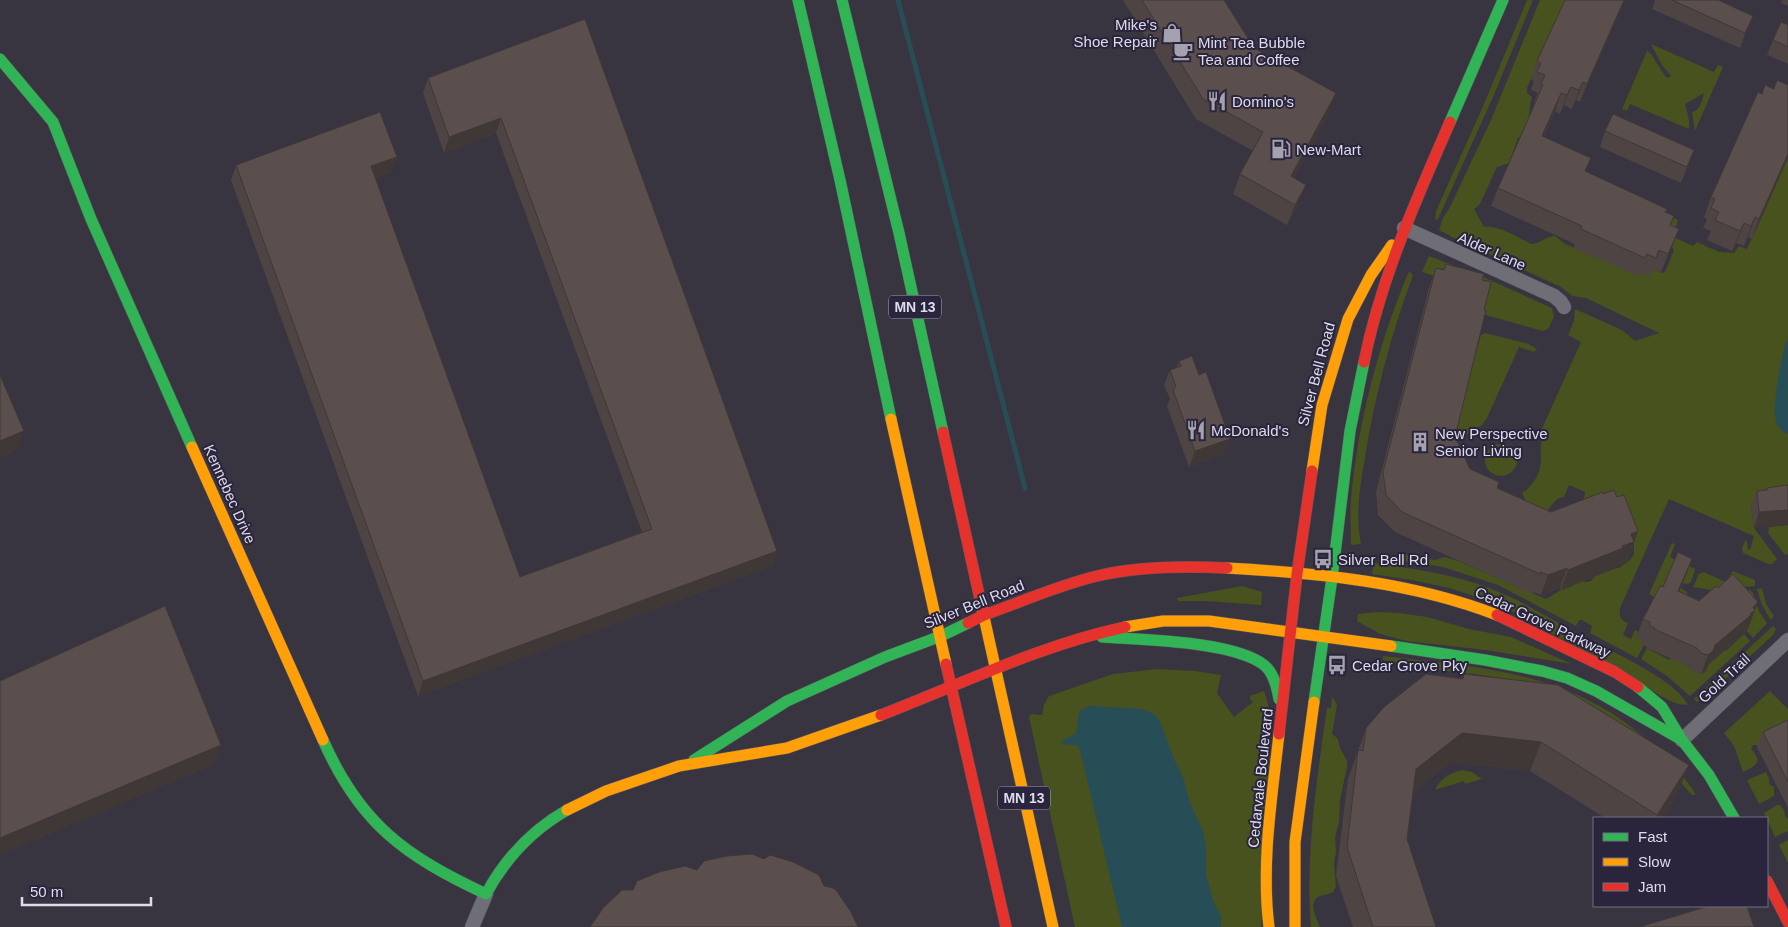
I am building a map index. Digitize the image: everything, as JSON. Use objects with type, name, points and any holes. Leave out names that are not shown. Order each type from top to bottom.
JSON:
[{"type":"main road","name":"MN 13","points":[[798,0],[1006,927]]},
{"type":"main road","name":"MN 13","points":[[842,0],[901,242],[1053,927]]},
{"type":"main road","name":"Silver Bell Road","points":[[486,894],[501,868],[540,829],[564,812],[612,788],[689,763],[759,754],[800,744],[1088,636],[1126,626],[1163,621],[1202,620],[1323,636],[1332,578],[1347,450],[1369,342],[1404,228],[1503,0]]},
{"type":"main road","name":"Kennebec Drive","points":[[0,59],[54,122],[91,219],[342,780],[371,820],[396,842],[424,862],[486,894]]},
{"type":"main road","name":"Silver Bell Road","points":[[1291,632],[1315,444],[1330,374],[1348,319],[1357,300],[1371,275],[1404,228]]},
{"type":"main road","name":"Silver Bell Road","points":[[689,763],[787,701],[885,658],[941,636],[984,614],[1097,576],[1136,570],[1198,567],[1261,570],[1332,578]]},
{"type":"main road","name":"Cedar Grove Parkway","points":[[1332,578],[1427,593],[1463,602],[1499,616],[1615,672],[1643,690],[1662,707],[1682,740],[1709,775],[1733,817]]},
{"type":"main road","name":"Cedarvale Boulevard","points":[[1269,927],[1267,910],[1267,842],[1291,632]]},
{"type":"main road","points":[[1088,636],[1196,644],[1248,656],[1263,663],[1274,678],[1282,719]]},
{"type":"main road","name":"Cedar Grove Parkway","points":[[1323,636],[1486,660],[1525,667],[1567,678],[1596,691],[1682,740]]},
{"type":"main road","points":[[1295,927],[1295,842],[1323,636]]},
{"type":"main road","points":[[1768,883],[1788,922]]},
{"type":"street","name":"Alder Lane","points":[[1404,228],[1554,296],[1562,302],[1564,307]]},
{"type":"street","name":"Gold Trail","points":[[1682,740],[1788,640]]},
{"type":"street","name":"Silver Bell Road","points":[[472,927],[486,894]]},
{"type":"green space","points":[[1527,0],[1533,0],[1493,97],[1438,219],[1435,220],[1436,211],[1484,104]]},
{"type":"green space","points":[[1540,0],[1571,0],[1541,56],[1527,88],[1527,93],[1532,97],[1529,117],[1521,136],[1518,138],[1509,163],[1497,167],[1480,204],[1474,209],[1484,227],[1501,229],[1531,244],[1555,236],[1565,244],[1597,258],[1640,273],[1652,269],[1663,273],[1674,250],[1663,243],[1655,209],[1678,220],[1673,237],[1693,246],[1697,242],[1719,252],[1734,253],[1739,246],[1747,249],[1788,157],[1788,500],[1751,507],[1754,528],[1777,559],[1772,564],[1768,564],[1743,553],[1742,548],[1746,539],[1748,549],[1750,550],[1754,536],[1669,499],[1620,608],[1623,621],[1628,623],[1623,635],[1631,639],[1635,630],[1639,632],[1643,641],[1642,644],[1644,645],[1637,658],[1590,633],[1592,626],[1582,620],[1579,620],[1576,626],[1498,585],[1443,567],[1398,560],[1403,554],[1435,560],[1445,557],[1546,599],[1561,590],[1573,586],[1573,584],[1581,581],[1591,581],[1595,576],[1619,568],[1630,560],[1634,554],[1634,545],[1630,533],[1583,502],[1585,492],[1569,485],[1564,497],[1555,501],[1544,516],[1526,501],[1522,493],[1533,483],[1538,474],[1541,464],[1541,445],[1544,436],[1540,433],[1581,342],[1568,335],[1574,321],[1575,309],[1622,330],[1635,341],[1659,333],[1586,298],[1572,296],[1561,287],[1439,230],[1443,218],[1491,120]]},
{"type":"green space","points":[[1651,44],[1714,72],[1718,65],[1723,67],[1695,131],[1692,112],[1699,107],[1704,93],[1685,104],[1689,129],[1630,104],[1627,111],[1622,109],[1647,51],[1665,76],[1668,78],[1671,76],[1662,65]]},
{"type":"green space","points":[[1429,256],[1483,277],[1552,308],[1554,316],[1549,328],[1543,331],[1482,314],[1462,284],[1422,272]]},
{"type":"green space","points":[[1409,271],[1413,275],[1391,342],[1379,388],[1361,479],[1358,522],[1361,544],[1351,545],[1351,499],[1354,470],[1371,383],[1388,326]]},
{"type":"green space","points":[[1485,333],[1529,344],[1537,349],[1534,352],[1519,347],[1487,418],[1482,425],[1456,440],[1458,429],[1456,424],[1463,397],[1467,391],[1467,383],[1481,335]]},
{"type":"green space","points":[[1501,444],[1513,448],[1517,460],[1513,472],[1501,476],[1489,472],[1485,460],[1489,448]]},
{"type":"green space","points":[[1788,525],[1788,554],[1785,555],[1768,533],[1769,527]]},
{"type":"green space","points":[[1672,543],[1675,544],[1670,557],[1695,569],[1691,582],[1683,583],[1685,578],[1679,592],[1681,588],[1687,592],[1690,619],[1649,594]]},
{"type":"green space","points":[[1374,563],[1452,577],[1505,594],[1655,675],[1680,695],[1688,705],[1668,700],[1501,605],[1449,588],[1372,574]]},
{"type":"green space","points":[[1733,571],[1755,580],[1755,586],[1711,590],[1693,587],[1699,574],[1704,572],[1726,582]]},
{"type":"green space","points":[[1242,586],[1262,592],[1261,605],[1178,601],[1177,598]]},
{"type":"green space","points":[[1762,588],[1766,604],[1774,616],[1771,620],[1764,609],[1758,593],[1757,589]]},
{"type":"green space","points":[[1750,590],[1753,593],[1759,611],[1767,623],[1753,638],[1746,630],[1738,592]]},
{"type":"green space","points":[[1377,612],[1427,617],[1469,629],[1511,637],[1572,664],[1485,650],[1406,641],[1380,634],[1357,621],[1358,614]]},
{"type":"green space","points":[[1773,626],[1776,629],[1773,635],[1708,695],[1697,702],[1694,699]]},
{"type":"green space","points":[[1744,634],[1750,641],[1690,696],[1667,676],[1641,659],[1647,648],[1669,660],[1670,658],[1690,667],[1694,673],[1708,664],[1724,649],[1726,651]]},
{"type":"green space","points":[[1383,656],[1495,671],[1530,678],[1564,689],[1597,705],[1628,725],[1669,761],[1684,777],[1696,795],[1692,795],[1672,773],[1517,681],[1421,668],[1383,660]]},
{"type":"green space","points":[[1157,669],[1195,671],[1221,675],[1217,693],[1234,717],[1253,702],[1250,696],[1264,691],[1268,704],[1271,744],[1261,927],[1075,927],[1029,717],[1031,714],[1042,715],[1044,705],[1049,696],[1113,674]]},
{"type":"green space","points":[[1770,691],[1788,709],[1788,729],[1759,745],[1753,745],[1751,749],[1757,757],[1757,763],[1743,772],[1734,746],[1724,733]]},
{"type":"green space","points":[[1332,696],[1337,705],[1332,734],[1338,739],[1340,748],[1347,761],[1347,767],[1340,800],[1339,823],[1335,837],[1336,852],[1334,864],[1336,887],[1333,892],[1318,897],[1315,900],[1313,907],[1320,927],[1311,927],[1310,873],[1313,817],[1327,708],[1331,708]]},
{"type":"green space","points":[[1462,770],[1472,772],[1482,779],[1465,784],[1464,781],[1435,790],[1446,777]]},
{"type":"green space","points":[[1766,772],[1769,784],[1774,787],[1774,796],[1759,804],[1747,780]]},
{"type":"green space","points":[[1780,805],[1788,819],[1788,831],[1775,837],[1768,822],[1768,817],[1766,817],[1764,813]]},
{"type":"green space","points":[[1788,840],[1788,863],[1779,845]]},
{"type":"water","points":[[1788,340],[1788,434],[1784,433],[1777,424],[1775,408],[1781,361],[1785,344]]},
{"type":"water","points":[[1091,706],[1142,709],[1154,714],[1160,721],[1184,780],[1190,803],[1203,831],[1206,845],[1206,875],[1213,900],[1221,917],[1221,927],[1122,927],[1080,750],[1078,745],[1061,744],[1061,742],[1076,733],[1079,713]]},
{"type":"building","points":[[1142,0],[1224,0],[1254,48],[1336,93],[1291,176],[1306,185],[1295,205],[1240,174],[1263,132],[1203,99]]},
{"type":"building","points":[[1565,0],[1624,0],[1587,84],[1583,82],[1579,90],[1571,87],[1567,95],[1561,93],[1542,136],[1591,158],[1585,171],[1667,209],[1665,212],[1674,216],[1670,225],[1679,229],[1668,254],[1659,250],[1656,258],[1647,254],[1645,258],[1581,229],[1582,226],[1498,188],[1543,85],[1541,84],[1545,75],[1537,72],[1541,63],[1537,61]]},
{"type":"building","points":[[1672,0],[1718,0],[1753,16],[1745,33]]},
{"type":"building","points":[[585,19],[777,551],[423,681],[236,165],[380,112],[397,157],[371,166],[520,577],[652,529],[501,118],[449,137],[428,78]]},
{"type":"building","points":[[1781,22],[1788,25],[1788,47],[1773,40]]},
{"type":"building","points":[[1777,80],[1788,85],[1788,154],[1759,219],[1755,217],[1751,226],[1744,223],[1740,231],[1715,220],[1719,212],[1711,208],[1715,199],[1711,197],[1758,92],[1762,94],[1765,85],[1774,89]]},
{"type":"building","points":[[1613,114],[1694,150],[1687,167],[1605,131]]},
{"type":"building","name":"New Perspective Senior Living","points":[[1446,264],[1484,274],[1482,280],[1491,282],[1455,437],[1470,469],[1499,482],[1497,488],[1551,512],[1603,492],[1603,494],[1614,490],[1617,497],[1624,495],[1638,531],[1631,534],[1634,542],[1568,570],[1567,568],[1548,575],[1540,572],[1540,574],[1402,512],[1386,495],[1383,472],[1436,268],[1444,270]]},
{"type":"building","name":"McDonald's","points":[[1192,356],[1199,375],[1206,372],[1230,439],[1195,451],[1173,390],[1176,387],[1170,370],[1181,366],[1179,361]]},
{"type":"building","points":[[0,375],[24,431],[0,441]]},
{"type":"building","points":[[1788,485],[1788,510],[1759,512],[1757,491]]},
{"type":"building","points":[[1678,552],[1692,559],[1678,591],[1699,601],[1716,586],[1718,588],[1733,574],[1758,602],[1753,607],[1755,610],[1751,615],[1715,645],[1713,651],[1708,655],[1701,653],[1697,648],[1654,629],[1649,625],[1650,622],[1643,619],[1660,586],[1663,587]]},
{"type":"building","points":[[165,606],[221,745],[0,838],[0,681]]},
{"type":"building","points":[[1426,674],[1463,679],[1464,674],[1558,685],[1689,765],[1657,815],[1541,742],[1462,733],[1416,769],[1407,839],[1436,927],[1373,927],[1347,847],[1358,750],[1363,751],[1366,728],[1384,707]]},
{"type":"building","points":[[1788,720],[1788,782],[1763,732]]},
{"type":"building","points":[[752,854],[764,859],[770,855],[793,862],[817,874],[824,886],[836,890],[851,912],[858,927],[590,927],[603,908],[622,890],[633,890],[637,881],[659,872],[685,866],[697,870],[704,861],[727,856]]},
{"type":"building","points":[[1706,907],[1747,907],[1754,927],[1639,927]]},
{"type":"waterway","points":[[898,0],[1025,488]]},
{"type":"traffic: fast","points":[[798,0],[840,180],[891,419]]},
{"type":"traffic: fast","points":[[842,0],[899,233],[943,432]]},
{"type":"traffic: fast","points":[[1450,122],[1503,0]]},
{"type":"traffic: fast","points":[[0,59],[53,122],[91,219],[192,447]]},
{"type":"traffic: fast","points":[[1314,702],[1332,578],[1350,431],[1364,362]]},
{"type":"traffic: fast","points":[[694,760],[787,701],[885,657],[941,636],[968,623]]},
{"type":"traffic: fast","points":[[1102,637],[1210,646],[1250,657],[1264,665],[1273,676],[1279,699]]},
{"type":"traffic: fast","points":[[1391,646],[1485,660],[1567,678],[1596,691],[1682,740]]},
{"type":"traffic: fast","points":[[1638,687],[1662,707],[1682,740],[1709,775],[1733,817]]},
{"type":"traffic: fast","points":[[323,740],[337,769],[353,794],[369,816],[388,834],[432,866],[486,894],[520,846],[542,827],[567,810]]},
{"type":"traffic: slow","points":[[1312,471],[1322,405],[1348,319],[1371,275],[1392,245]]},
{"type":"traffic: slow","points":[[891,419],[946,664]]},
{"type":"traffic: slow","points":[[192,447],[323,740]]},
{"type":"traffic: slow","points":[[1227,568],[1330,576],[1364,581],[1432,594],[1497,615]]},
{"type":"traffic: slow","points":[[982,608],[1053,927]]},
{"type":"traffic: slow","points":[[1125,627],[1163,621],[1209,621],[1391,646]]},
{"type":"traffic: slow","points":[[1295,927],[1295,842],[1314,702]]},
{"type":"traffic: slow","points":[[567,810],[606,791],[679,766],[787,748],[881,715]]},
{"type":"traffic: slow","points":[[1269,927],[1266,879],[1267,855],[1279,734]]},
{"type":"traffic: jam","points":[[1364,362],[1371,331],[1390,270],[1412,210],[1450,122]]},
{"type":"traffic: jam","points":[[943,432],[982,608]]},
{"type":"traffic: jam","points":[[1279,734],[1297,574],[1312,471]]},
{"type":"traffic: jam","points":[[968,623],[1040,594],[1097,576],[1129,570],[1195,567],[1227,568]]},
{"type":"traffic: jam","points":[[1497,615],[1615,672],[1638,687]]},
{"type":"traffic: jam","points":[[881,715],[1001,666],[1063,644],[1125,627]]},
{"type":"traffic: jam","points":[[946,664],[1006,927]]},
{"type":"traffic: jam","points":[[1768,883],[1788,922]]},
{"type":"place","name":"Mike's Shoe Repair","points":[[1172,33]]},
{"type":"place","name":"Mint Tea Bubble Tea and Coffee","points":[[1183,51]]},
{"type":"place","name":"Domino's","points":[[1217,101]]},
{"type":"place","name":"New-Mart","points":[[1281,149]]},
{"type":"place","name":"McDonald's","points":[[1196,430]]},
{"type":"place","name":"New Perspective Senior Living","points":[[1420,442]]},
{"type":"place","name":"Silver Bell Rd","points":[[1323,559]]},
{"type":"place","name":"Cedar Grove Pky","points":[[1337,665]]}]
